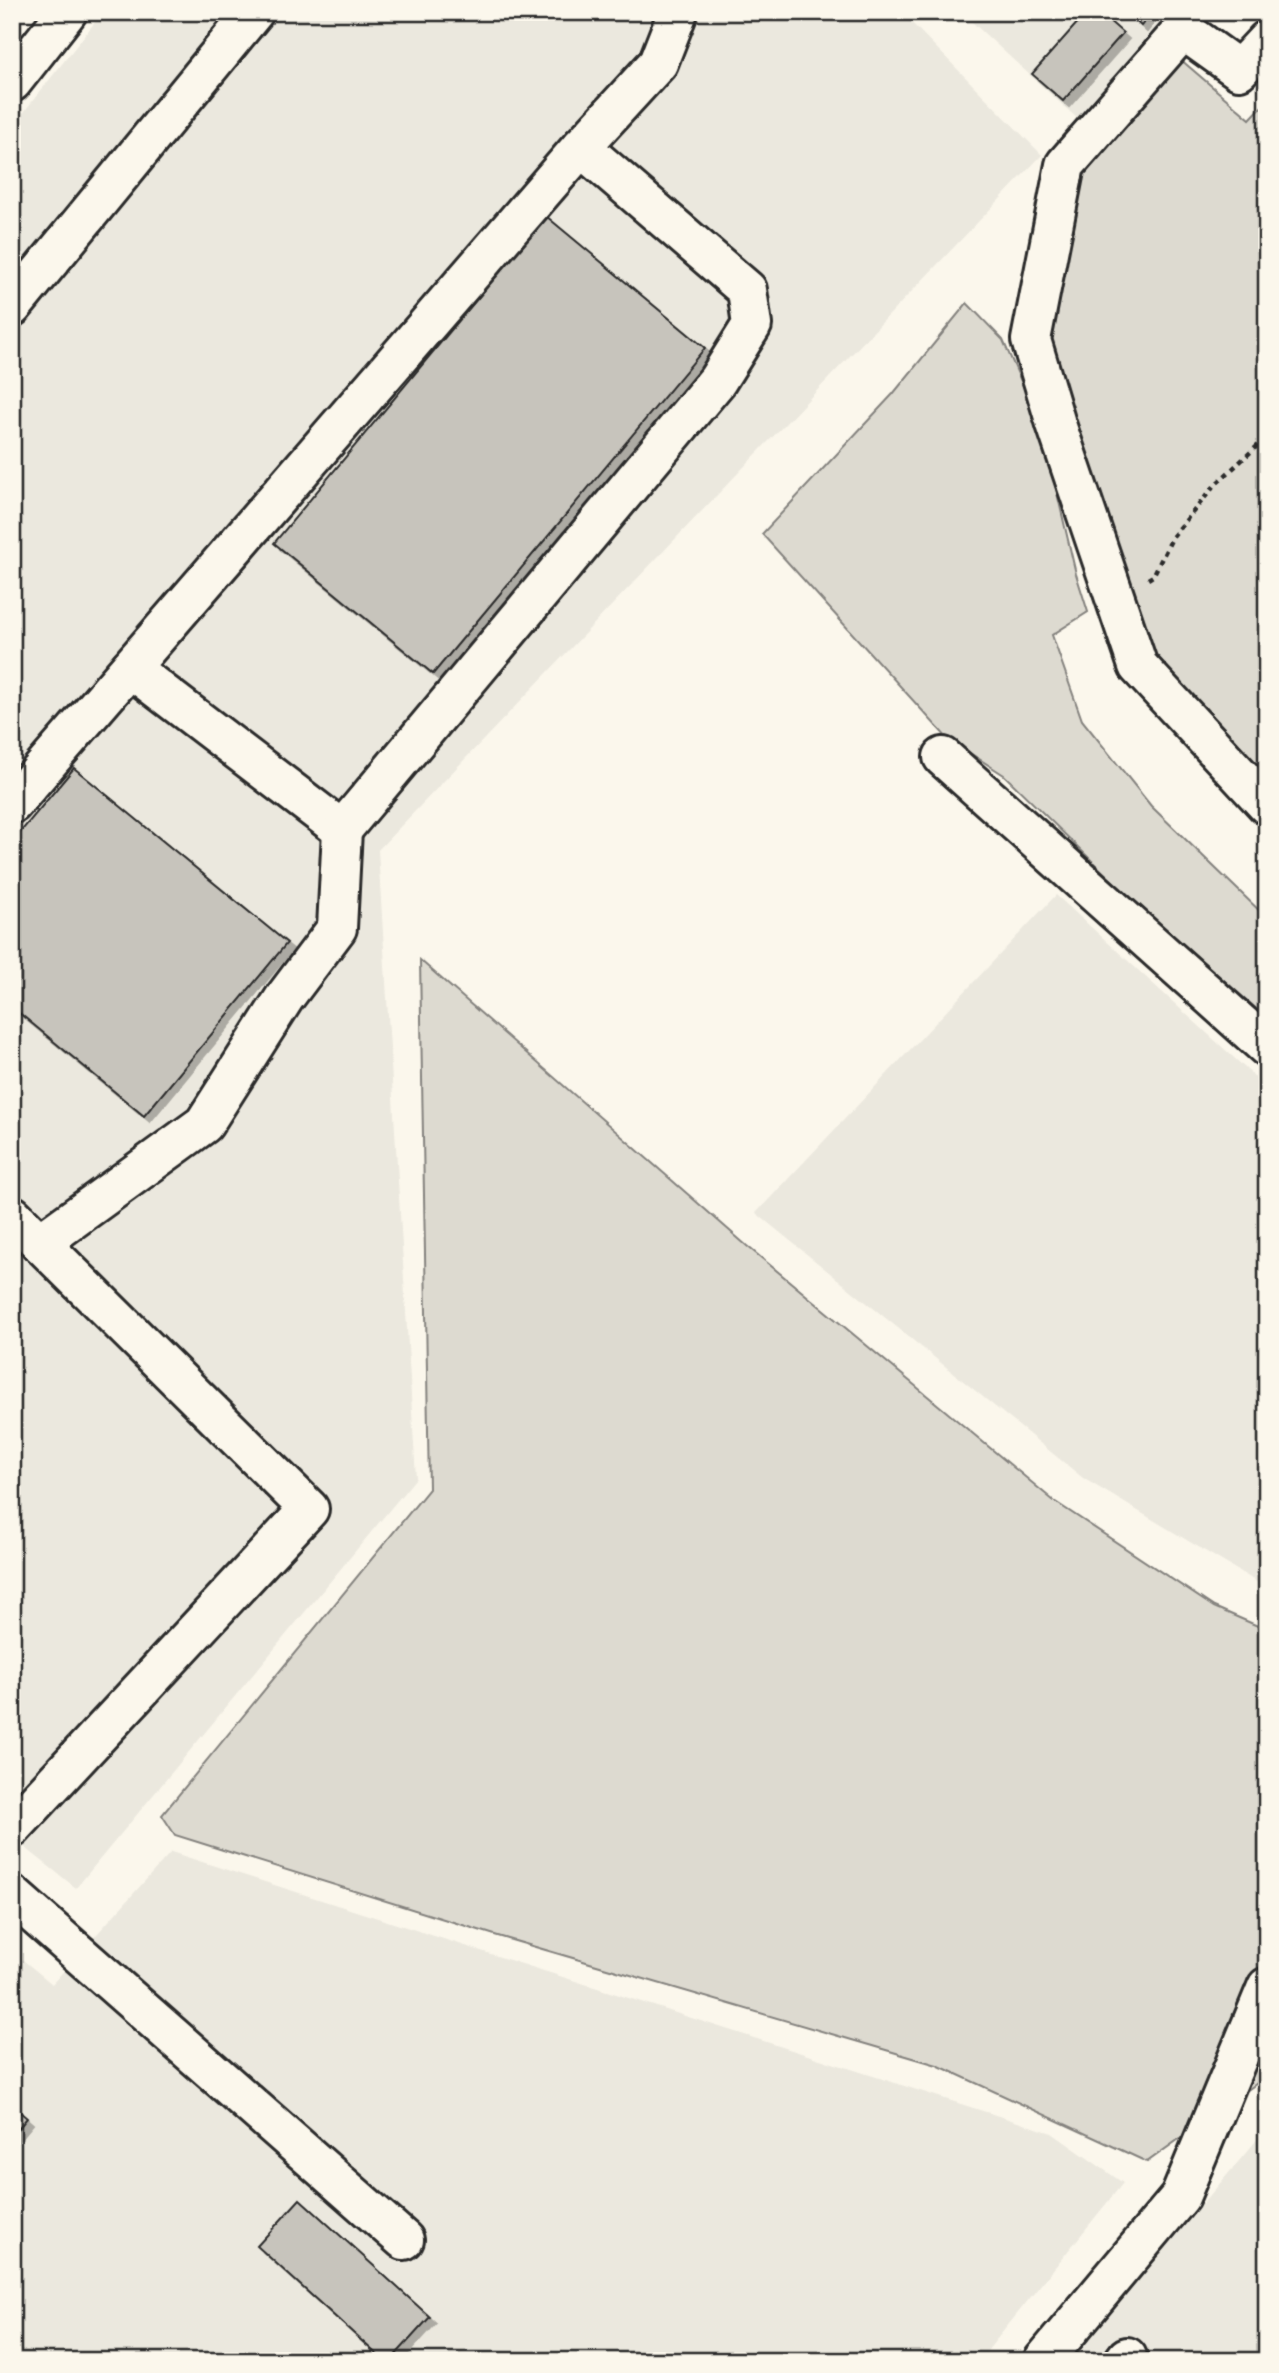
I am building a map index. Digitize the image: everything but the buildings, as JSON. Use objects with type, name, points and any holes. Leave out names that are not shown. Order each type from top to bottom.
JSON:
[{"type":"street","points":[[12,82],[67,12]]},
{"type":"street","points":[[12,307],[254,12]]},
{"type":"street","points":[[12,804],[581,147],[657,63],[678,12]]},
{"type":"street","points":[[1267,40],[1239,70],[1183,30],[1065,165],[1031,340],[1056,424],[1138,666],[1267,805]]},
{"type":"street","points":[[40,1243],[204,1124],[285,997],[337,928],[342,830],[718,381],[752,325],[747,290],[581,147]]},
{"type":"street","points":[[130,668],[342,830]]},
{"type":"street","points":[[943,757],[1267,1048]]},
{"type":"street","points":[[12,1215],[309,1508],[12,1828]]},
{"type":"street","points":[[12,1895],[404,2240]]},
{"type":"street","points":[[1043,2361],[1180,2197],[1267,1987]]},
{"type":"path","points":[[1114,599],[1153,576],[1173,537],[1216,484],[1267,437]]},
{"type":"shaded area","points":[[103,12],[901,12],[1042,155],[378,850],[416,1478],[76,1888],[12,1837],[12,127]]},
{"type":"shaded area","points":[[961,12],[1177,12],[1079,120]]},
{"type":"shaded area","points":[[1173,53],[1250,119],[1267,101],[1267,778],[1145,644],[1048,338],[1078,165]]},
{"type":"shaded area","points":[[967,303],[1003,340],[1042,429],[1076,574],[1088,612],[1052,635],[1082,720],[1151,806],[1267,918],[1267,1018],[1129,897],[1004,775],[948,739],[762,534],[893,394]]},
{"type":"shaded area","points":[[1056,895],[1267,1088],[1267,1588],[1083,1478],[756,1213]]},
{"type":"shaded area","points":[[420,960],[747,1246],[1054,1501],[1214,1607],[1267,1630],[1267,2076],[1147,2162],[937,2065],[498,1936],[175,1835],[162,1815],[429,1489]]},
{"type":"shaded area","points":[[171,1852],[1052,2133],[1123,2183],[979,2361],[12,2361],[12,1951],[52,1984]]},
{"type":"shaded area","points":[[1267,2128],[1267,2361],[1069,2361]]}]
